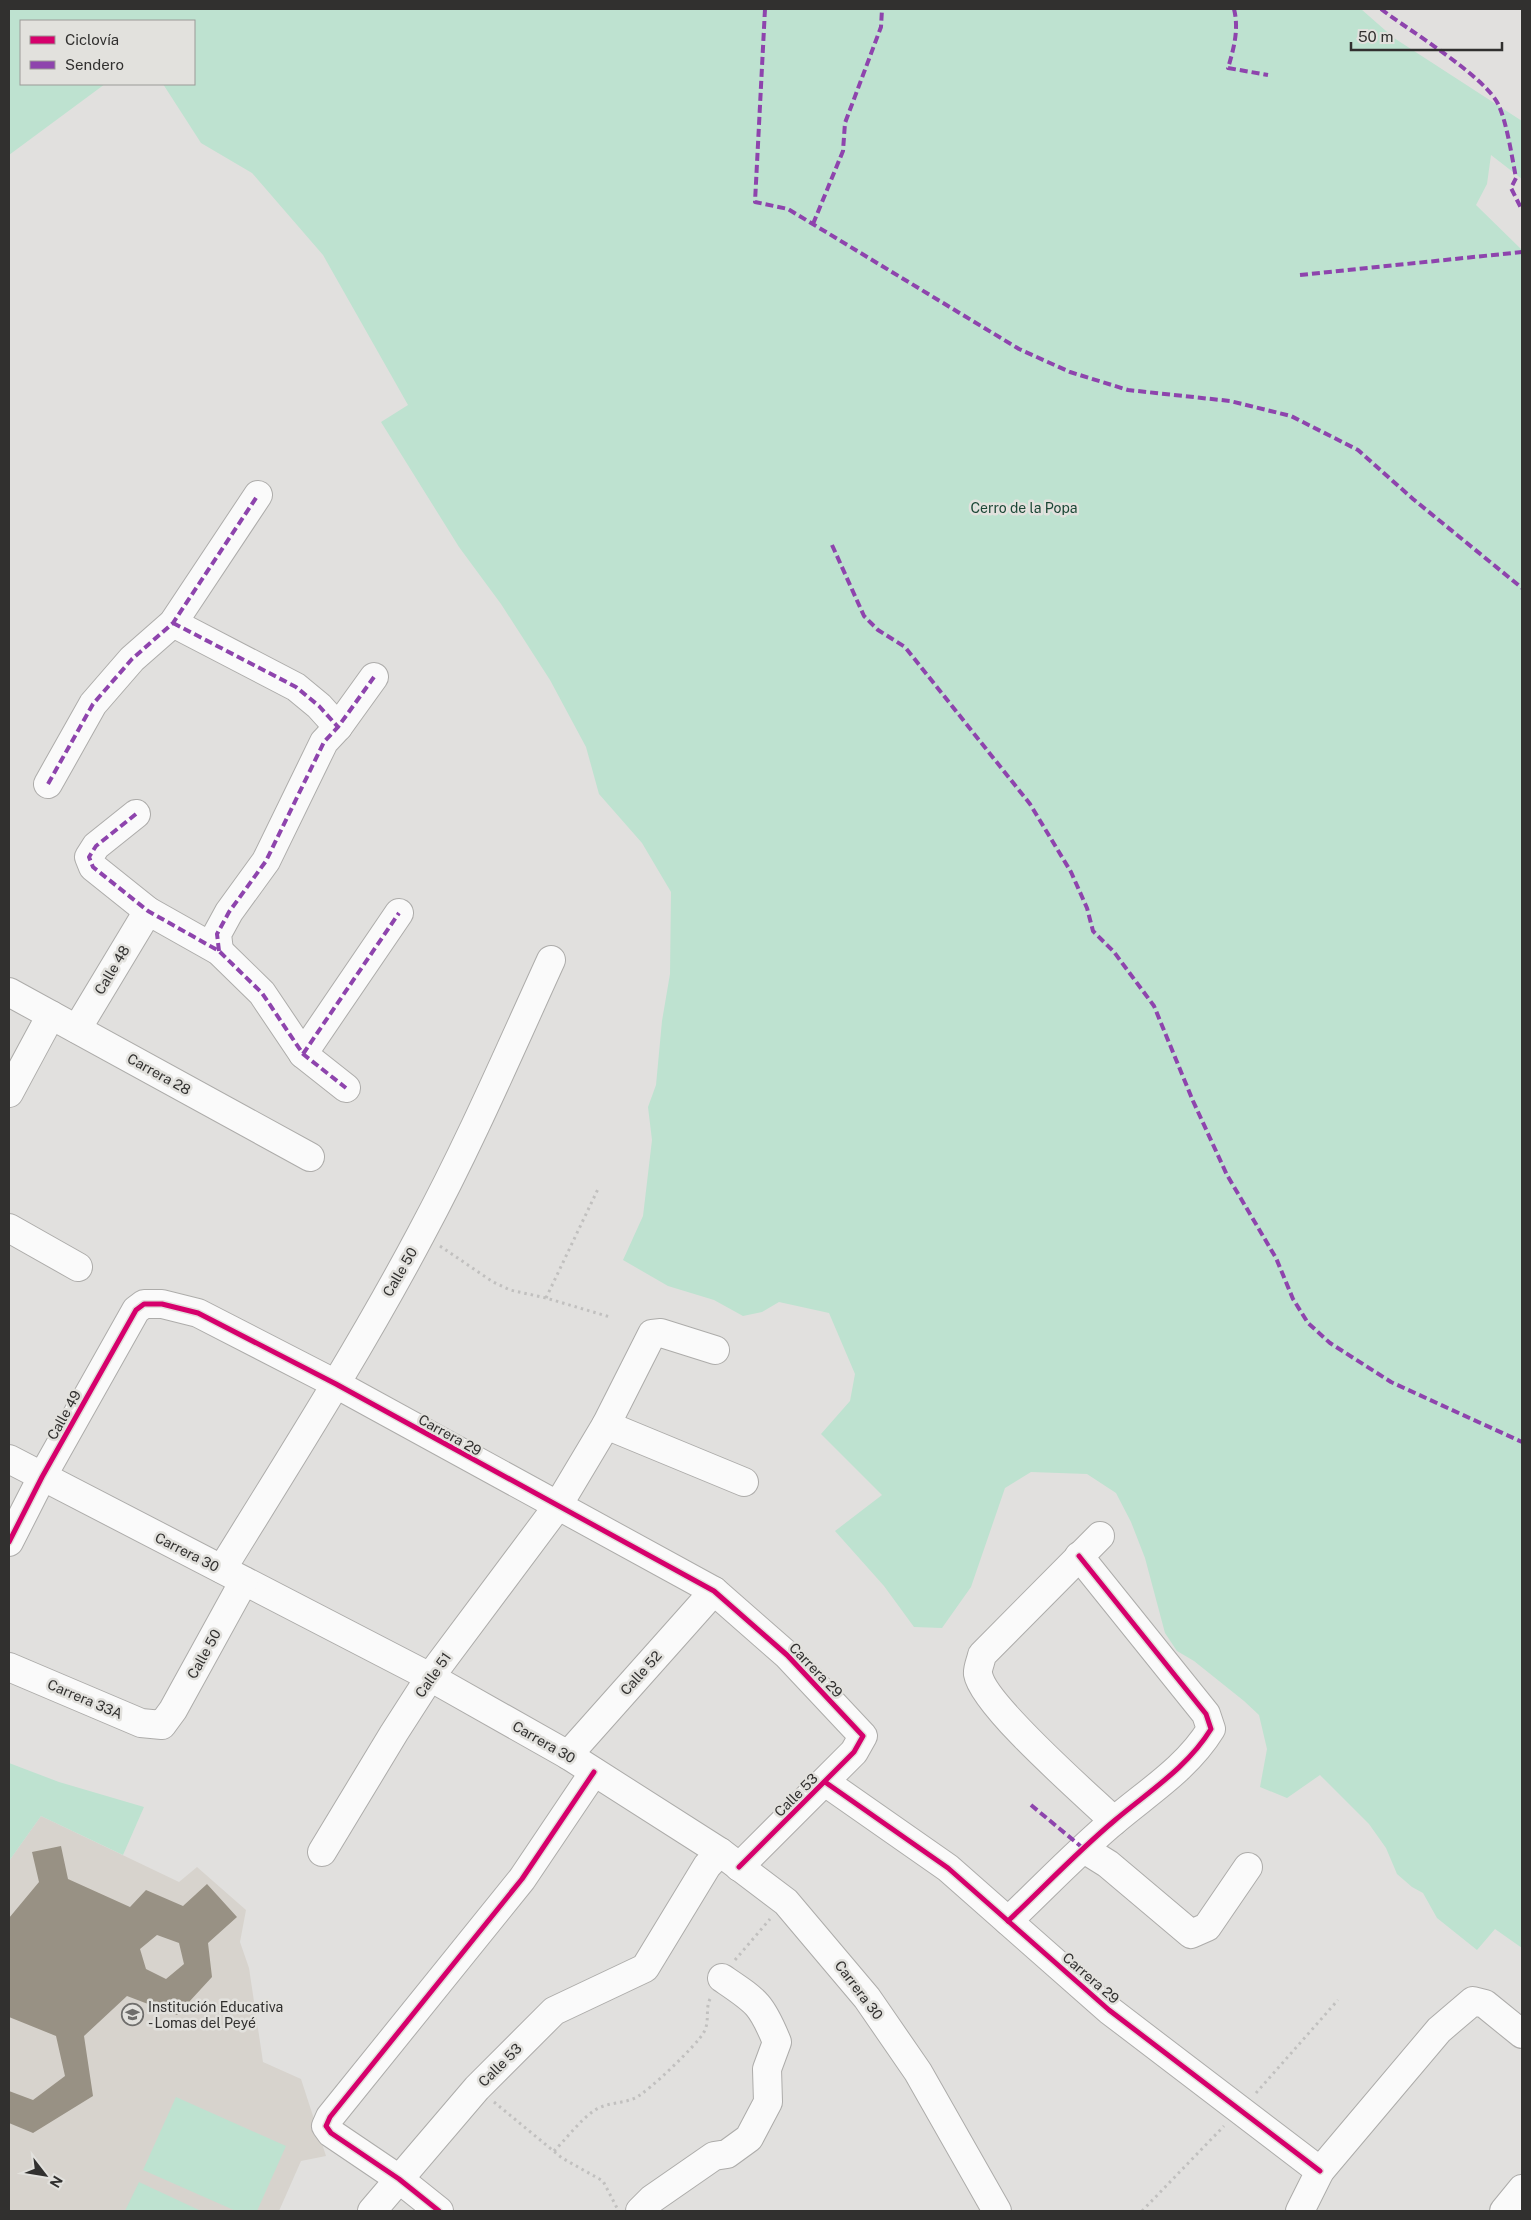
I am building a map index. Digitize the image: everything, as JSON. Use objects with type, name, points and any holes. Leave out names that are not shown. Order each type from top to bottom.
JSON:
[{"type":"street","points":[[48,784],[93,704],[132,659],[173,624],[258,495]]},
{"type":"street","points":[[173,624],[296,687],[319,706],[338,728]]},
{"type":"street","points":[[219,951],[217,934],[229,912],[266,861],[324,742],[338,728],[374,677]]},
{"type":"street","points":[[136,814],[96,846],[89,858],[92,867],[148,911],[219,951],[262,993],[303,1054],[346,1088]]},
{"type":"street","name":"Calle 48","points":[[77,1030],[148,911]]},
{"type":"street","points":[[303,1054],[399,912]]},
{"type":"street","name":"Calle 50","points":[[162,1725],[173,1710],[233,1575],[336,1384],[421,1234],[479,1116],[551,960]]},
{"type":"street","name":"Carrera 28","points":[[9,992],[310,1157]]},
{"type":"street","points":[[9,1093],[50,1015]]},
{"type":"street","points":[[9,1228],[78,1267]]},
{"type":"street","name":"Carrera 29","points":[[144,1304],[162,1304],[198,1313],[336,1384],[557,1507],[609,1532],[714,1591],[787,1655],[863,1736]]},
{"type":"street","name":"Calle 49","points":[[9,1542],[42,1477],[136,1310],[144,1304]]},
{"type":"street","name":"Calle 51","points":[[322,1852],[394,1733],[430,1678],[557,1507],[606,1425],[652,1334],[661,1333],[715,1350]]},
{"type":"street","points":[[606,1425],[744,1482]]},
{"type":"street","name":"Carrera 30","points":[[9,1460],[430,1678],[568,1755],[730,1859],[786,1902],[824,1945],[878,2014],[918,2072],[997,2211]]},
{"type":"street","points":[[1100,1536],[982,1655],[978,1673],[986,1693],[1026,1737],[1114,1821]]},
{"type":"street","points":[[1008,1921],[1114,1821],[1162,1783],[1201,1746],[1211,1729],[1206,1714],[1079,1556]]},
{"type":"street","name":"Calle 52","points":[[568,1755],[714,1591]]},
{"type":"street","name":"Carrera 33A","points":[[9,1667],[141,1723],[162,1725]]},
{"type":"street","name":"Calle 53","points":[[372,2211],[477,2088],[554,2011],[645,1968],[707,1866],[730,1859],[825,1782],[854,1752],[863,1736]]},
{"type":"street","points":[[439,2211],[399,2179],[331,2133],[326,2126],[330,2117],[522,1879],[594,1772]]},
{"type":"street","name":"Carrera 29","points":[[825,1782],[948,1868],[1109,2010],[1320,2171]]},
{"type":"street","points":[[1084,1848],[1108,1864],[1190,1934],[1207,1927],[1248,1867]]},
{"type":"street","points":[[640,2211],[652,2199],[714,2156],[727,2154],[748,2138],[768,2102],[767,2069],[776,2042],[765,2014],[754,1999],[722,1978]]},
{"type":"street","points":[[1300,2211],[1320,2171],[1439,2030],[1465,2005],[1473,2000],[1485,2004],[1522,2034]]},
{"type":"street","points":[[1504,2211],[1522,2189]]},
{"type":"path","points":[[546,1298],[598,1189]]},
{"type":"path","points":[[421,1234],[493,1282],[510,1290],[546,1298],[610,1317]]},
{"type":"path","points":[[554,2151],[592,2112],[605,2104],[638,2097],[661,2078],[685,2053],[704,2032],[708,2016],[706,2007],[722,1978],[744,1948],[786,1902]]},
{"type":"path","points":[[477,2088],[562,2158],[603,2181],[619,2211]]},
{"type":"shaded area","name":"Institución Educativa - Lomas del Peyé","points":[[41,1816],[179,1882],[197,1867],[246,1910],[240,1942],[249,1968],[263,2062],[301,2079],[326,2156],[301,2161],[279,2211],[9,2211],[9,1861]]},
{"type":"green space","name":"Cerro de la Popa","points":[[9,9],[1361,9],[1394,38],[1522,121],[1522,179],[1491,155],[1487,184],[1476,205],[1522,250],[1522,1948],[1495,1929],[1477,1950],[1437,1918],[1423,1893],[1412,1887],[1397,1874],[1386,1848],[1369,1824],[1320,1775],[1287,1798],[1260,1787],[1267,1749],[1259,1715],[1194,1661],[1177,1651],[1165,1633],[1145,1558],[1131,1522],[1116,1493],[1087,1474],[1031,1472],[1005,1488],[971,1587],[942,1628],[914,1627],[884,1586],[835,1531],[882,1495],[821,1434],[850,1401],[855,1374],[829,1313],[779,1302],[762,1312],[743,1316],[714,1300],[668,1286],[623,1260],[643,1216],[652,1140],[648,1107],[656,1085],[662,1021],[670,974],[671,892],[642,843],[599,794],[586,747],[550,680],[501,604],[459,547],[381,422],[408,405],[323,255],[252,173],[201,143],[164,85],[195,85],[195,20],[20,20],[20,85],[104,85],[9,155]]},
{"type":"green space","points":[[9,1763],[59,1782],[144,1807],[123,1855],[41,1816],[9,1861]]},
{"type":"green space","points":[[176,2097],[286,2146],[257,2211],[236,2211],[143,2170]]},
{"type":"green space","points":[[139,2182],[201,2211],[125,2211]]},
{"type":"building","points":[[61,1846],[68,1879],[130,1907],[146,1890],[183,1906],[207,1884],[237,1917],[208,1943],[212,1977],[177,2015],[127,1996],[84,2036],[93,2096],[33,2133],[9,2123],[9,2091],[33,2100],[65,2076],[56,2036],[9,2017],[9,1918],[39,1882],[32,1852]],"holes":[[[157,1935],[179,1943],[184,1964],[166,1979],[146,1969],[140,1949]]]},
{"type":"marked path","points":[[765,9],[755,202],[788,209],[1019,349],[1070,372],[1128,390],[1230,401],[1291,416],[1358,450],[1413,499],[1522,588]]},
{"type":"marked path","points":[[813,224],[843,151],[845,123],[881,27],[882,9]]},
{"type":"marked path","points":[[1234,9],[1236,31],[1228,68],[1268,75]]},
{"type":"marked path","points":[[1381,9],[1446,54],[1492,94],[1499,106],[1509,141],[1516,178],[1511,188],[1522,210]]},
{"type":"marked path","points":[[1300,275],[1522,252]]},
{"type":"marked path","points":[[48,784],[93,704],[132,659],[173,623],[258,495]]},
{"type":"marked path","points":[[832,545],[864,616],[878,630],[905,647],[1030,804],[1071,872],[1087,908],[1093,931],[1114,952],[1154,1006],[1193,1101],[1227,1175],[1276,1258],[1293,1299],[1308,1323],[1330,1343],[1391,1382],[1522,1442]]},
{"type":"marked path","points":[[173,623],[296,687],[319,706],[338,727]]},
{"type":"marked path","points":[[219,951],[217,934],[229,912],[266,861],[324,742],[338,727],[374,677]]},
{"type":"marked path","points":[[136,814],[96,846],[89,857],[93,867],[148,911],[219,951],[262,993],[303,1054],[346,1088]]},
{"type":"marked path","points":[[303,1054],[399,913]]},
{"type":"marked path","points":[[1031,1805],[1084,1849]]},
{"type":"cycle path","points":[[9,1542],[42,1477],[136,1310],[144,1304],[162,1304],[198,1313],[336,1384],[714,1591],[787,1655],[863,1736],[854,1752],[739,1867]]},
{"type":"cycle path","points":[[1008,1921],[1100,1833],[1179,1768],[1211,1729],[1206,1714],[1079,1556]]},
{"type":"cycle path","points":[[439,2211],[399,2179],[331,2133],[326,2126],[330,2117],[522,1879],[594,1772]]},
{"type":"cycle path","points":[[825,1782],[948,1868],[1109,2010],[1320,2171]]},
{"type":"place","name":"Institución Educativa - Lomas del Peyé","points":[[132,2015]]}]
